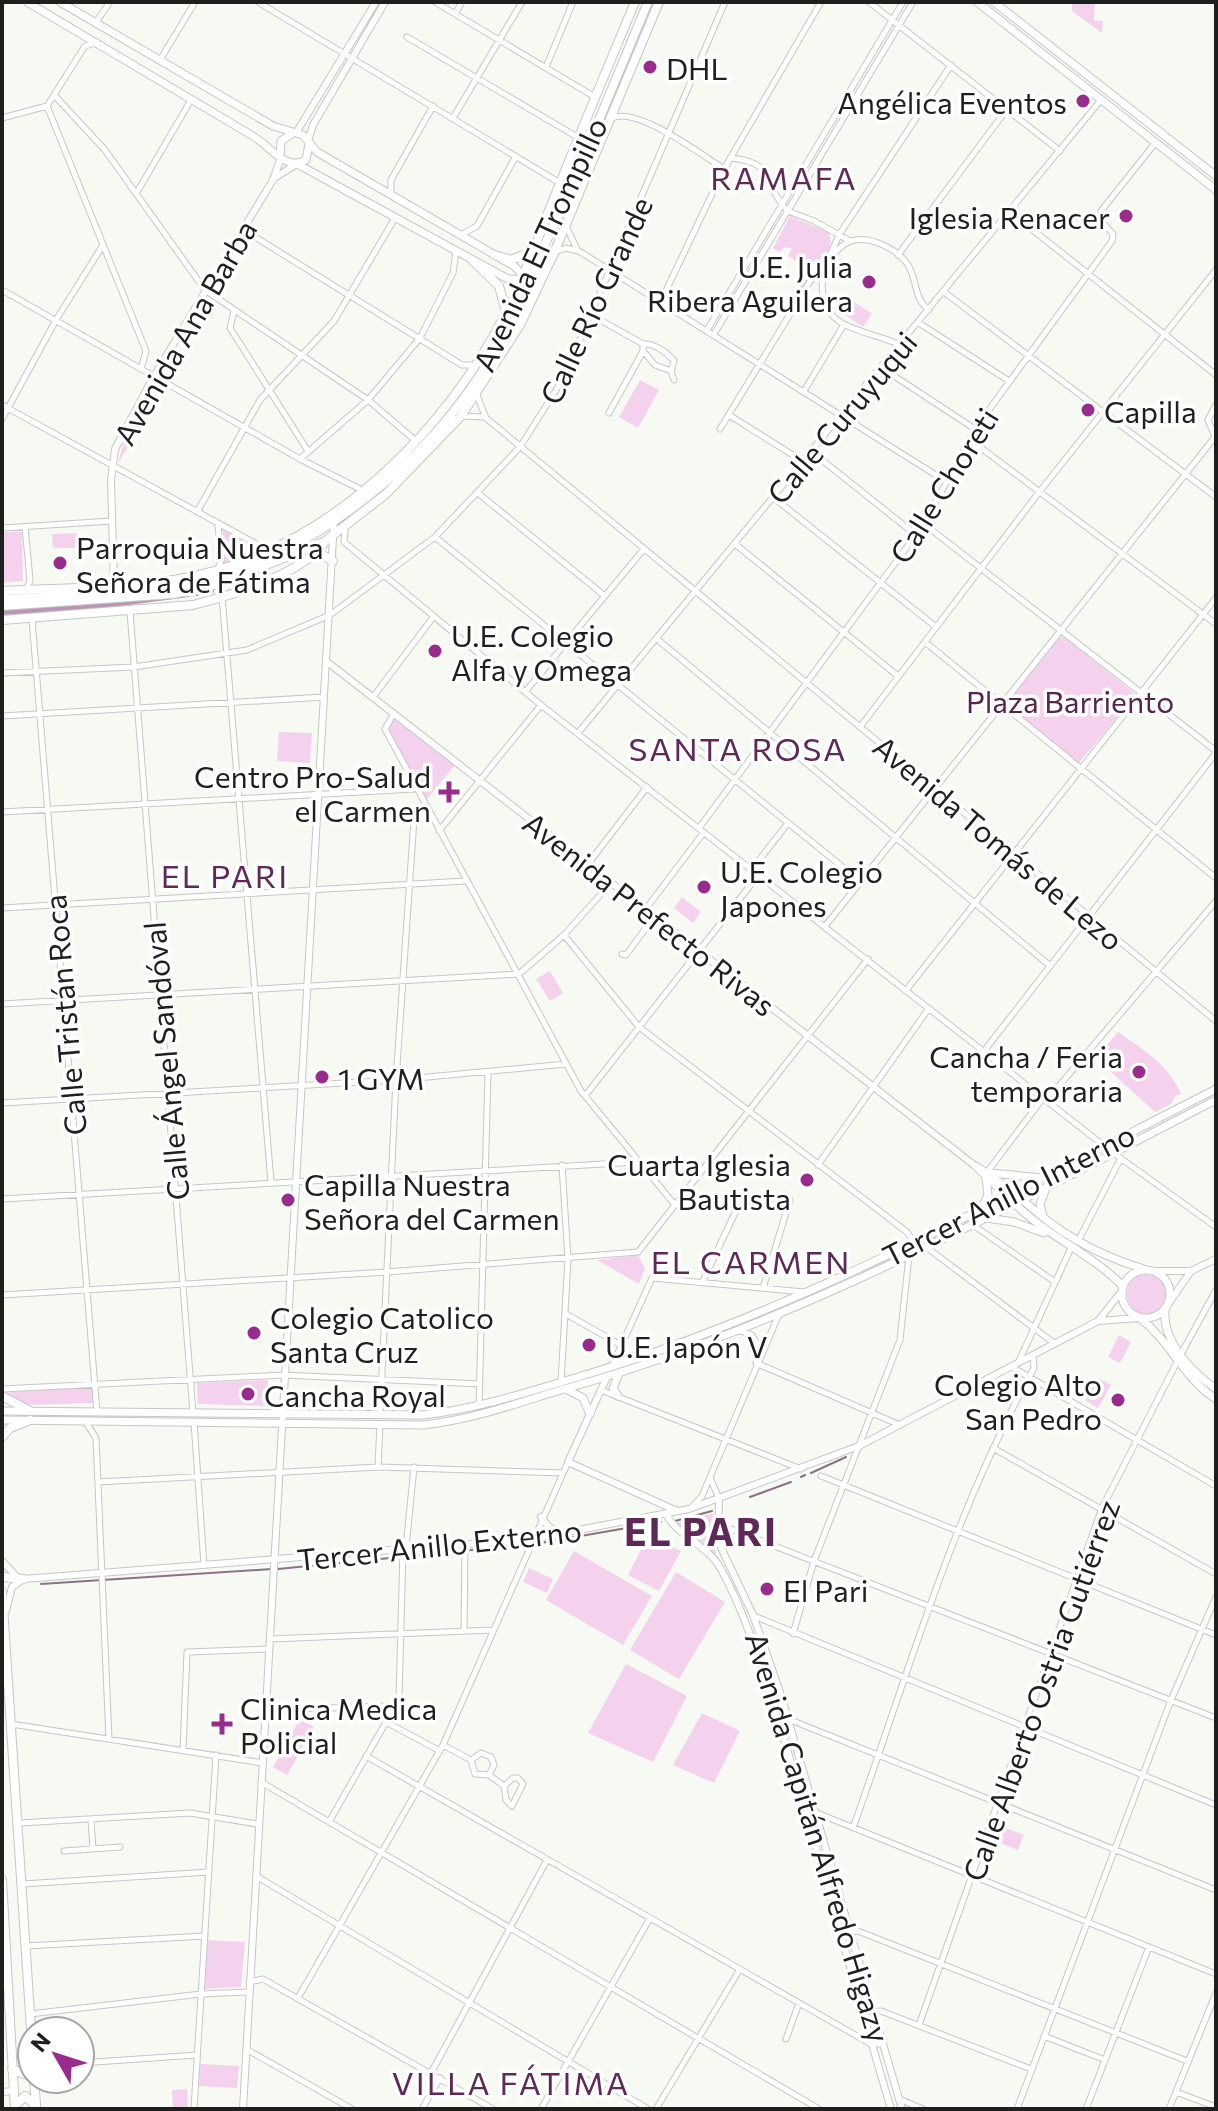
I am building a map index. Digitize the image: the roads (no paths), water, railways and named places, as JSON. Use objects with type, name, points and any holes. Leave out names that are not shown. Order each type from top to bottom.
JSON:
[{"type":"main road","points":[[27,2],[253,136],[280,157],[325,177],[473,261],[524,279]]},
{"type":"main road","points":[[37,8],[45,2]]},
{"type":"main road","points":[[51,16],[51,6],[59,2],[264,120],[295,133],[308,141],[317,152],[495,255],[524,279],[525,313]]},
{"type":"main road","name":"Avenida El Trompillo","points":[[2,599],[172,586],[246,567],[307,538],[395,471],[442,423],[481,373],[506,327],[560,183],[635,2]]},
{"type":"main road","name":"Avenida El Trompillo","points":[[2,591],[114,586],[217,573],[264,553],[319,523],[362,490],[416,441],[476,365],[524,279],[648,2]]},
{"type":"main road","name":"Avenida El Trompillo","points":[[2,606],[173,594],[218,584],[324,542],[345,530],[386,494],[461,416],[477,395],[525,313],[552,257],[659,2]]},
{"type":"main road","points":[[977,2],[1216,190]]},
{"type":"main road","points":[[994,2],[1216,176]]},
{"type":"main road","points":[[587,119],[617,77]]},
{"type":"main road","points":[[253,136],[262,131],[264,120]]},
{"type":"main road","points":[[280,157],[281,141],[295,133]]},
{"type":"main road","points":[[296,165],[309,156],[308,141]]},
{"type":"main road","points":[[325,177],[324,168],[334,162]]},
{"type":"main road","points":[[409,225],[436,237],[444,232],[444,225]]},
{"type":"main road","points":[[447,246],[447,238],[453,234],[479,246]]},
{"type":"main road","points":[[495,255],[518,259],[534,250]]},
{"type":"main road","points":[[524,279],[552,257]]},
{"type":"main road","points":[[473,261],[502,291],[506,327]]},
{"type":"main road","name":"Avenida El Trompillo","points":[[2,620],[174,608],[222,597],[281,573],[317,552],[324,542]]},
{"type":"main road","points":[[317,552],[333,561]]},
{"type":"main road","points":[[240,591],[272,564]]},
{"type":"main road","points":[[85,587],[106,593]]},
{"type":"main road","name":"Tercer Anillo Interno","points":[[2,1411],[85,1421],[141,1421],[253,1413],[432,1414],[559,1385],[618,1376],[740,1331],[926,1247],[972,1224],[1007,1197],[1216,1089]]},
{"type":"main road","points":[[1180,1118],[1179,1110],[1203,1095]]},
{"type":"main road","name":"Tercer Anillo Interno","points":[[2,1420],[97,1412],[167,1414],[229,1423],[280,1424],[423,1425],[469,1418],[637,1359],[791,1294],[805,1292],[982,1214],[1014,1204],[1215,1102]]},
{"type":"main road","points":[[1149,1134],[1168,1122],[1165,1115]]},
{"type":"main road","points":[[1046,1177],[988,1174],[988,1195],[982,1214],[1055,1238]]},
{"type":"main road","points":[[1044,1218],[1040,1204],[1049,1187]]},
{"type":"main road","name":"Avenida Prefecto Rivas","points":[[1016,1193],[1044,1218],[1078,1241],[1150,1270]]},
{"type":"main road","name":"Avenida Prefecto Rivas","points":[[1007,1197],[1055,1238],[1106,1270],[1122,1288]]},
{"type":"main road","points":[[858,1278],[857,1272],[869,1263]]},
{"type":"main road","points":[[1216,1389],[1179,1358],[1124,1304],[1122,1288],[1132,1274],[1150,1270],[1166,1280],[1165,1327],[1179,1358],[1193,1381],[1216,1399]]},
{"type":"main road","points":[[828,1292],[841,1282],[840,1276]]},
{"type":"main road","points":[[1140,1319],[1159,1316],[1167,1306]]},
{"type":"main road","points":[[559,1385],[592,1377],[606,1379],[612,1370],[637,1359]]},
{"type":"main road","points":[[618,1376],[613,1388],[618,1396]]},
{"type":"main road","points":[[559,1385],[583,1398],[590,1414]]},
{"type":"main road","points":[[2,1396],[30,1416],[2,1437]]},
{"type":"main road","points":[[469,1418],[479,1405]]},
{"type":"main road","points":[[229,1423],[251,1419],[253,1413]]},
{"type":"main road","points":[[141,1421],[143,1416],[167,1414]]},
{"type":"main road","points":[[308,1423],[311,1417],[332,1414]]},
{"type":"main road","points":[[2,1577],[24,1579]]},
{"type":"main road","points":[[2,1592],[20,1823],[30,2014]]},
{"type":"main road","points":[[2,1879],[15,2108]]},
{"type":"main road","points":[[12,2069],[16,2071]]},
{"type":"main road","points":[[15,2108],[25,2096],[36,2107]]},
{"type":"street","points":[[96,22],[110,2]]},
{"type":"street","points":[[160,60],[195,2]]},
{"type":"street","points":[[258,2],[560,183]]},
{"type":"street","points":[[308,141],[376,2]]},
{"type":"street","points":[[295,133],[385,2]]},
{"type":"street","points":[[435,2],[596,97]]},
{"type":"street","points":[[455,14],[462,2]]},
{"type":"street","points":[[453,118],[479,79],[522,2]]},
{"type":"street","points":[[546,67],[573,2]]},
{"type":"street","name":"Calle Río Grande","points":[[2,673],[134,667],[227,654],[261,645],[330,615],[435,537],[479,494],[520,447],[563,379],[593,316],[725,2]]},
{"type":"street","points":[[661,301],[724,169],[821,2]]},
{"type":"street","points":[[869,2],[1060,151]]},
{"type":"street","points":[[714,334],[903,2]]},
{"type":"street","points":[[707,330],[786,209],[913,2]]},
{"type":"street","points":[[407,37],[579,138]]},
{"type":"street","points":[[2,118],[47,106],[85,46],[96,42]]},
{"type":"street","points":[[901,345],[843,326],[830,312],[823,296],[823,270],[839,235],[951,65]]},
{"type":"street","points":[[55,96],[94,135],[205,290],[368,400],[416,441]]},
{"type":"street","points":[[618,96],[626,115]]},
{"type":"street","name":"Calle Curuyuqui","points":[[578,733],[1102,99]]},
{"type":"street","points":[[136,194],[191,100]]},
{"type":"street","points":[[47,106],[146,351],[141,369]]},
{"type":"street","points":[[391,194],[391,180],[433,106]]},
{"type":"street","points":[[898,255],[1007,109]]},
{"type":"street","points":[[608,121],[626,115],[669,134],[724,169]]},
{"type":"street","name":"Calle Choreti","points":[[645,910],[805,682],[924,524],[975,429],[1112,241],[1113,234],[1100,220],[1101,211],[1156,142]]},
{"type":"street","points":[[461,235],[477,226],[516,156]]},
{"type":"street","name":"Avenida Ana Barba","points":[[114,586],[112,465],[120,438],[273,180],[280,157]]},
{"type":"street","points":[[730,158],[750,161],[764,169],[786,209],[850,241],[873,241],[898,255],[907,263],[918,300],[929,310]]},
{"type":"street","name":"Avenida Ana Barba","points":[[273,180],[296,165]]},
{"type":"street","points":[[1009,212],[1216,375]]},
{"type":"street","points":[[197,512],[270,387],[303,357],[352,297],[395,217]]},
{"type":"street","points":[[566,222],[569,238],[579,251]]},
{"type":"street","points":[[242,229],[462,365],[476,365]]},
{"type":"street","points":[[720,429],[809,283],[828,260],[850,241]]},
{"type":"street","points":[[2,419],[5,407],[104,244]]},
{"type":"street","points":[[552,257],[566,248],[579,251],[947,482]]},
{"type":"street","points":[[300,459],[368,400],[420,338],[453,273],[456,251]]},
{"type":"street","points":[[860,727],[1040,491],[1216,270]]},
{"type":"street","points":[[2,290],[244,428],[362,490]]},
{"type":"street","points":[[944,292],[1216,497]]},
{"type":"street","points":[[234,311],[230,328],[308,451]]},
{"type":"street","points":[[593,316],[643,347],[655,365],[671,371]]},
{"type":"street","points":[[919,323],[1009,381]]},
{"type":"street","points":[[804,391],[843,326]]},
{"type":"street","points":[[609,413],[643,347],[649,343],[674,361],[671,371],[674,380]]},
{"type":"street","points":[[882,368],[975,429]]},
{"type":"street","name":"Avenida Tomás de Lezo","points":[[477,395],[486,418],[520,447],[1216,1021]]},
{"type":"street","points":[[826,925],[1000,702],[1216,437],[1208,420],[1216,405]]},
{"type":"street","points":[[5,407],[260,546],[264,553]]},
{"type":"street","points":[[729,415],[804,462]]},
{"type":"street","points":[[461,416],[486,418]]},
{"type":"street","points":[[969,439],[1216,624]]},
{"type":"street","points":[[812,452],[916,535]]},
{"type":"street","points":[[479,494],[605,596]]},
{"type":"street","points":[[774,498],[936,627]]},
{"type":"street","points":[[243,2109],[280,1414],[334,520]]},
{"type":"street","points":[[2,528],[112,521]]},
{"type":"street","points":[[217,573],[221,560],[218,523]]},
{"type":"street","points":[[924,524],[1216,752],[984,1051]]},
{"type":"street","points":[[25,527],[30,580],[26,590]]},
{"type":"street","points":[[345,530],[344,542],[541,705],[760,873],[1112,1152],[1216,1227]]},
{"type":"street","points":[[435,537],[860,881]]},
{"type":"street","points":[[307,538],[324,542],[334,549]]},
{"type":"street","points":[[735,544],[898,676]]},
{"type":"street","points":[[525,692],[644,549]]},
{"type":"street","points":[[222,597],[271,1182]]},
{"type":"street","points":[[907,989],[1216,598]]},
{"type":"street","name":"Calle Ángel Sandóval","points":[[130,612],[204,1566]]},
{"type":"street","points":[[373,697],[434,616]]},
{"type":"street","name":"Calle Tristán Roca","points":[[32,619],[97,1412]]},
{"type":"street","points":[[657,639],[1049,965]]},
{"type":"street","points":[[924,642],[1216,878]]},
{"type":"street","name":"Avenida Prefecto Rivas","points":[[326,661],[872,1088],[1016,1193]]},
{"type":"street","points":[[2,716],[325,697]]},
{"type":"street","points":[[439,831],[541,705]]},
{"type":"street","points":[[394,713],[385,729],[414,789],[519,974],[566,1064],[585,1096],[675,1205]]},
{"type":"street","points":[[588,864],[647,787]]},
{"type":"street","points":[[2,812],[414,789]]},
{"type":"street","points":[[380,1415],[396,1080],[412,886],[414,819],[427,809]]},
{"type":"street","points":[[753,868],[788,823]]},
{"type":"street","points":[[585,1096],[760,873]]},
{"type":"street","points":[[2,908],[465,881]]},
{"type":"street","points":[[2,1004],[308,989],[519,974],[564,935],[611,883]]},
{"type":"street","points":[[988,1174],[1043,1098],[1053,1093],[1216,901]]},
{"type":"street","points":[[622,954],[626,955],[654,917]]},
{"type":"street","points":[[564,935],[639,1027],[907,1232],[914,1242]]},
{"type":"street","points":[[2,1295],[387,1272],[638,1252],[868,959]]},
{"type":"street","points":[[818,1165],[929,1008]]},
{"type":"street","points":[[2,1103],[263,1085],[396,1080],[566,1064]]},
{"type":"street","points":[[479,1405],[488,1072]]},
{"type":"street","points":[[1078,1241],[1121,1158]]},
{"type":"street","points":[[2,1199],[638,1162]]},
{"type":"street","points":[[559,1385],[568,1259],[562,1165]]},
{"type":"street","name":"Avenida Prefecto Rivas","points":[[988,1174],[1007,1197]]},
{"type":"street","points":[[703,1281],[741,1200],[785,1195],[790,1200],[763,1288]]},
{"type":"street","points":[[972,1224],[1055,1282]]},
{"type":"street","points":[[926,1247],[1055,1344]]},
{"type":"street","points":[[1071,1248],[1015,1366],[1028,1379],[1216,1486]]},
{"type":"street","points":[[793,1634],[814,1561],[900,1340],[909,1255]]},
{"type":"street","points":[[1150,1270],[1191,1271],[1216,1259]]},
{"type":"street","points":[[1167,1306],[1191,1271]]},
{"type":"street","points":[[612,1366],[649,1281],[656,1277],[763,1288],[791,1294]]},
{"type":"street","name":"Tercer Anillo Externo","points":[[1098,1321],[1122,1288]]},
{"type":"street","name":"Calle Alberto Ostria Gutiérrez","points":[[919,2025],[1102,1508],[1216,1290]]},
{"type":"street","points":[[1209,1304],[1216,1307]]},
{"type":"street","points":[[566,1314],[621,1345]]},
{"type":"street","points":[[689,1509],[702,1496],[779,1314]]},
{"type":"street","name":"Tercer Anillo Externo","points":[[24,1579],[272,1564],[531,1540],[689,1509],[859,1446],[1098,1321],[1140,1319]]},
{"type":"street","points":[[740,1331],[757,1340],[761,1352]]},
{"type":"street","points":[[853,1828],[959,1531],[993,1448],[1034,1368],[1033,1356]]},
{"type":"street","points":[[756,1363],[901,1425]]},
{"type":"street","points":[[2,1389],[283,1375],[480,1384]]},
{"type":"street","points":[[298,1998],[441,1748],[541,1517],[606,1379]]},
{"type":"street","points":[[601,1390],[802,1469]]},
{"type":"street","points":[[85,1421],[96,1438],[109,1739]]},
{"type":"street","points":[[96,1438],[107,1421]]},
{"type":"street","points":[[378,1467],[380,1424]]},
{"type":"street","points":[[993,1448],[1216,1574]]},
{"type":"street","points":[[568,1462],[677,1511]]},
{"type":"street","points":[[98,1482],[378,1467],[563,1473]]},
{"type":"street","points":[[265,1710],[390,1706],[399,1699],[404,1553],[414,1467]]},
{"type":"street","name":"Avenida Capitán Alfredo Higazy","points":[[709,1476],[719,1499],[718,1541],[753,1615],[788,1719],[871,2012],[902,2109]]},
{"type":"street","points":[[821,1476],[1216,1635]]},
{"type":"street","name":"Avenida Capitán Alfredo Higazy","points":[[666,1514],[677,1529],[711,1556],[732,1592],[758,1658],[891,2109]]},
{"type":"street","points":[[541,1517],[553,1530],[564,1533]]},
{"type":"street","points":[[717,1523],[1216,1718]]},
{"type":"street","points":[[464,1631],[465,1546]]},
{"type":"street","points":[[2,1561],[10,1572],[24,1579],[12,1587],[5,1617]]},
{"type":"street","points":[[1017,2109],[1171,1700],[1216,1597]]},
{"type":"street","points":[[753,1615],[1216,1805]]},
{"type":"street","points":[[268,1639],[493,1630]]},
{"type":"street","points":[[183,1750],[187,1652],[268,1649]]},
{"type":"street","points":[[329,1822],[386,1722],[390,1706]]},
{"type":"street","points":[[788,1719],[1216,1890]]},
{"type":"street","points":[[386,1722],[471,1760]]},
{"type":"street","points":[[11,1724],[263,1763]]},
{"type":"street","points":[[471,1760],[481,1753],[491,1757],[494,1765],[489,1775]]},
{"type":"street","points":[[194,2109],[216,1755]]},
{"type":"street","points":[[366,1756],[871,2044],[881,2044]]},
{"type":"street","points":[[471,1760],[475,1774],[489,1775],[504,1786],[506,1800],[512,1806],[519,1798],[522,1781],[513,1778],[504,1786]]},
{"type":"street","points":[[261,1782],[819,2109]]},
{"type":"street","points":[[20,1823],[190,1813],[257,1824]]},
{"type":"street","points":[[817,1813],[1216,1974]]},
{"type":"street","points":[[91,1820],[93,1849]]},
{"type":"street","points":[[811,1833],[822,1831]]},
{"type":"street","points":[[64,1851],[120,1847]]},
{"type":"street","points":[[431,2073],[547,1860]]},
{"type":"street","points":[[23,1884],[209,1872]]},
{"type":"street","points":[[256,1875],[648,2109]]},
{"type":"street","points":[[541,2109],[650,1918]]},
{"type":"street","points":[[849,1932],[858,1931],[1187,2061]]},
{"type":"street","points":[[25,1946],[205,1936]]},
{"type":"street","points":[[1086,2109],[1149,1947]]},
{"type":"street","points":[[656,2109],[740,1969]]},
{"type":"street","points":[[249,1982],[263,1979],[493,2109]]},
{"type":"street","points":[[30,2014],[201,1994],[248,1992]]},
{"type":"street","points":[[1169,2109],[1216,1993]]},
{"type":"street","points":[[786,2039],[799,2003]]},
{"type":"street","points":[[871,2012],[881,2011],[1031,2069]]},
{"type":"street","points":[[1044,2036],[1105,2060]]},
{"type":"street","points":[[245,2049],[352,2109]]},
{"type":"street","points":[[96,2062],[197,2055]]},
{"type":"street","points":[[422,2109],[440,2078]]},
{"type":"street","points":[[2,2092],[14,2091]]},
{"type":"street","points":[[1176,2092],[1216,2107]]},
{"type":"street","points":[[899,2099],[923,2109]]},
{"type":"waterway","points":[[2,612],[83,608],[211,591]]},
{"type":"waterway","points":[[1205,1385],[1216,1393]]},
{"type":"waterway","points":[[811,1473],[846,1457]]},
{"type":"waterway","points":[[801,1477],[805,1475]]},
{"type":"waterway","points":[[750,1497],[791,1482]]},
{"type":"waterway","points":[[675,1521],[712,1511]]},
{"type":"waterway","points":[[535,1544],[661,1522]]},
{"type":"waterway","points":[[278,1569],[524,1545]]},
{"type":"waterway","points":[[41,1584],[272,1569]]},
{"type":"place","name":"DHL","points":[[650,67]]},
{"type":"place","name":"Angélica Eventos","points":[[1083,101]]},
{"type":"place","name":"Iglesia Renacer","points":[[1126,216]]},
{"type":"place","name":"U.E. Julia Ribera Aguilera","points":[[869,282]]},
{"type":"place","name":"Capilla","points":[[1088,410]]},
{"type":"place","name":"Parroquia Nuestra Señora de Fátima","points":[[60,563]]},
{"type":"place","name":"U.E. Colegio Alfa y Omega","points":[[435,651]]},
{"type":"place","name":"Centro Pro-Salud el Carmen","points":[[449,792]]},
{"type":"place","name":"U.E. Colegio Japones","points":[[704,887]]},
{"type":"place","name":"Cancha / Feria temporaria","points":[[1139,1072]]},
{"type":"place","name":"1 GYM","points":[[322,1077]]},
{"type":"place","name":"Cuarta Iglesia Bautista","points":[[807,1180]]},
{"type":"place","name":"Capilla Nuestra Señora del Carmen","points":[[288,1200]]},
{"type":"place","name":"Colegio Catolico Santa Cruz","points":[[254,1333]]},
{"type":"place","name":"U.E. Japón V","points":[[589,1345]]},
{"type":"place","name":"Cancha Royal","points":[[248,1394]]},
{"type":"place","name":"Colegio Alto San Pedro","points":[[1118,1400]]},
{"type":"place","name":"El Pari","points":[[767,1589]]},
{"type":"place","name":"Clinica Medica Policial","points":[[222,1724]]},
{"type":"district","name":"RAMAFA","points":[[784,177]]},
{"type":"district","name":"SANTA ROSA","points":[[738,748]]},
{"type":"district","name":"EL PARI","points":[[225,875]]},
{"type":"district","name":"EL CARMEN","points":[[751,1261]]},
{"type":"district","name":"EL PARI","points":[[701,1530]]},
{"type":"district","name":"VILLA FÁTIMA","points":[[511,2082]]},
{"type":"park label","name":"Plaza Barriento","points":[[1070,700]]}]
